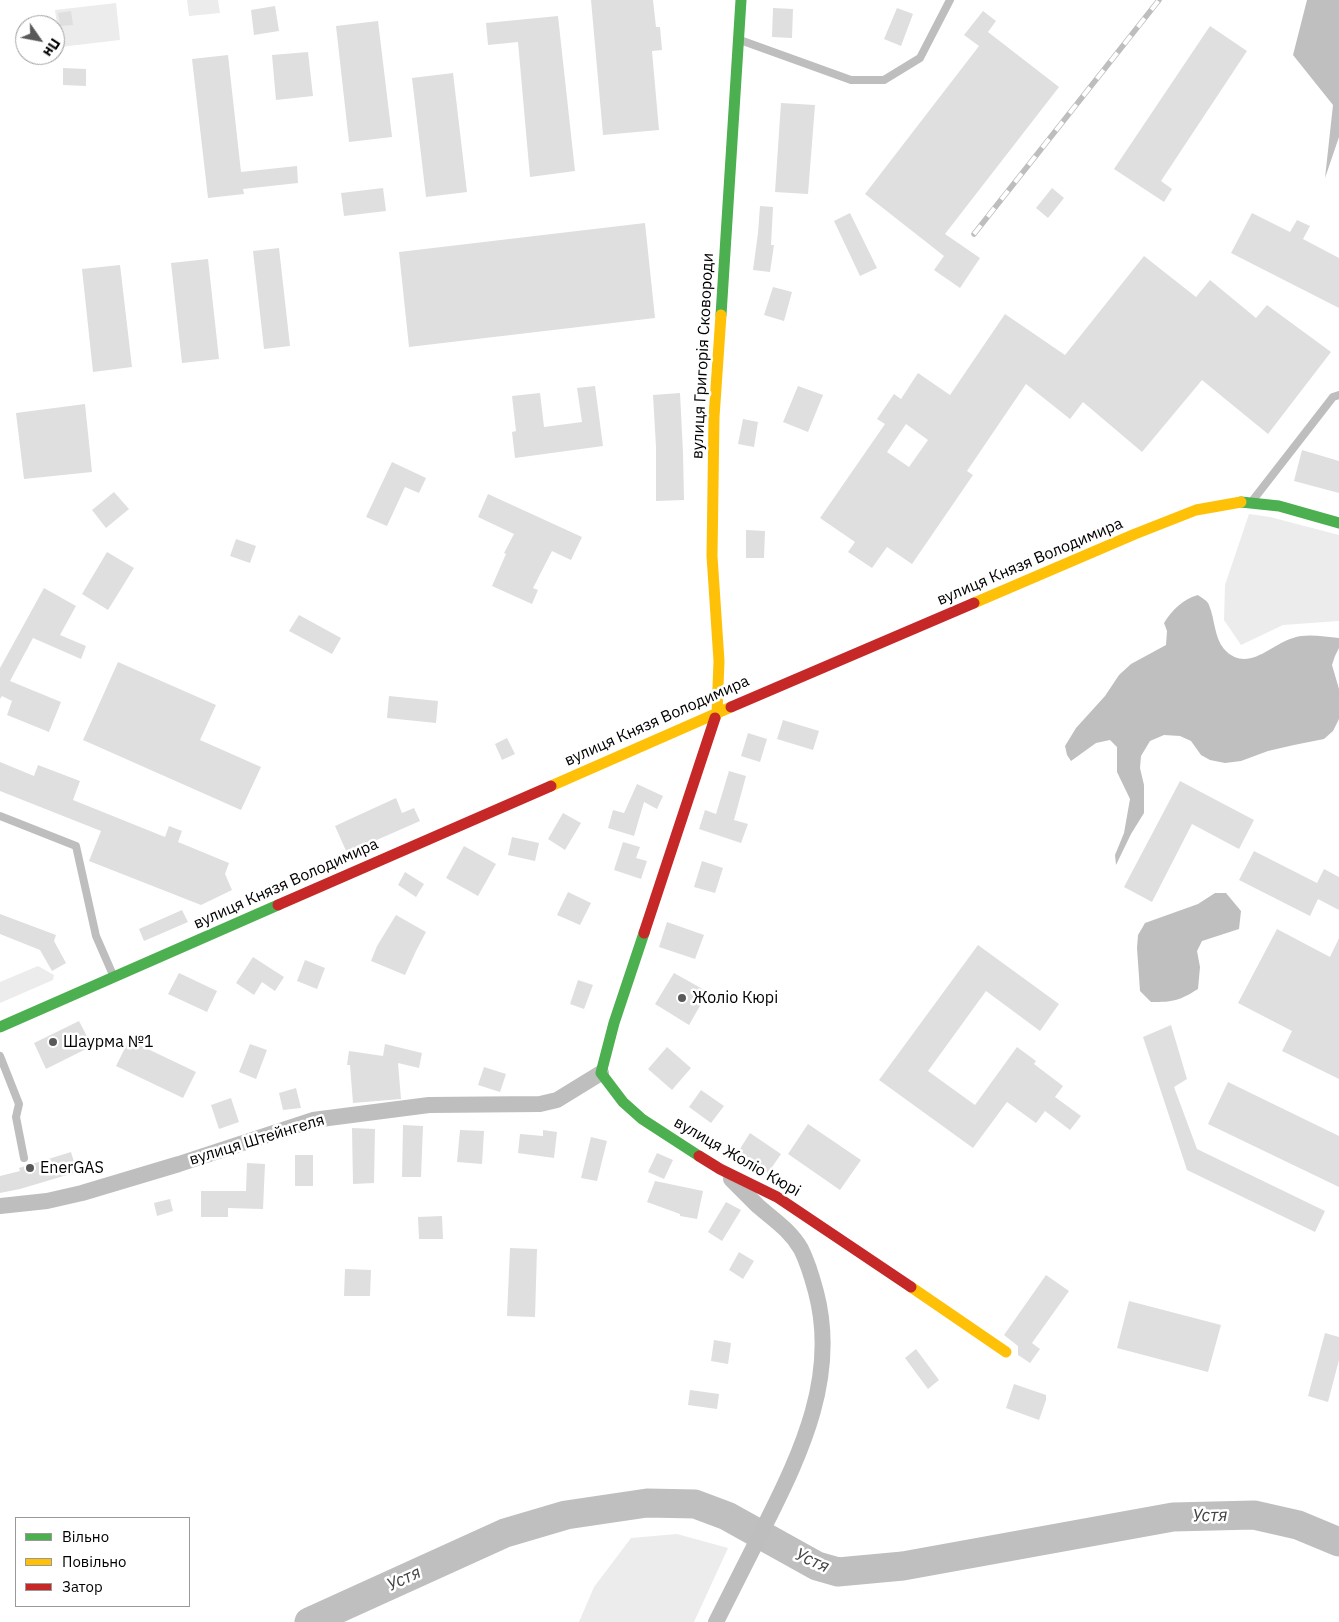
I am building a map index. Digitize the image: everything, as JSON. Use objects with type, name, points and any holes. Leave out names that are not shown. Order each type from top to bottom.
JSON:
[{"type":"street","name":"вулиця Григорія Сковороди","points":[[717,713],[719,661],[712,556],[714,417],[741,0]]},
{"type":"street","name":"вулиця Князя Володимира","points":[[0,1027],[717,713],[1126,538],[1196,510],[1241,502],[1279,506],[1339,523]]},
{"type":"street","points":[[601,1073],[614,1023],[717,713]]},
{"type":"street","name":"вулиця Жоліо Кюрі","points":[[601,1073],[623,1102],[642,1119],[684,1148],[720,1169],[777,1197],[1006,1352]]},
{"type":"street","name":"вулиця Штейнгеля","points":[[0,1206],[47,1201],[82,1193],[179,1164],[313,1120],[429,1105],[540,1104],[556,1100],[601,1073]]},
{"type":"street","points":[[716,1622],[802,1446],[818,1396],[823,1359],[823,1330],[819,1303],[809,1267],[800,1248],[786,1228],[759,1206],[720,1169]]},
{"type":"lane","points":[[739,40],[851,80],[884,80],[920,58],[950,0]]},
{"type":"lane","points":[[1250,503],[1333,397],[1339,395]]},
{"type":"lane","points":[[0,816],[76,846],[96,936],[114,977]]},
{"type":"lane","points":[[0,1056],[19,1104],[16,1117],[24,1158]]},
{"type":"shaded area","points":[[187,0],[218,0],[220,13],[189,16]]},
{"type":"shaded area","points":[[1307,0],[1339,0],[1339,137],[1325,178],[1333,105],[1293,55]]},
{"type":"shaded area","points":[[116,3],[120,40],[65,46],[65,15],[56,15],[55,10]]},
{"type":"shaded area","points":[[1249,514],[1270,517],[1339,535],[1339,621],[1283,625],[1241,645],[1224,620],[1225,585]]},
{"type":"shaded area","points":[[1198,595],[1205,600],[1211,610],[1216,633],[1224,649],[1241,659],[1258,656],[1293,638],[1316,636],[1339,638],[1339,648],[1332,665],[1339,689],[1339,719],[1333,731],[1324,739],[1268,751],[1241,761],[1225,763],[1210,760],[1201,755],[1191,741],[1180,736],[1164,735],[1150,741],[1141,756],[1140,768],[1144,785],[1144,813],[1116,865],[1115,855],[1124,833],[1130,799],[1117,772],[1117,747],[1110,740],[1096,743],[1071,761],[1065,746],[1076,728],[1105,696],[1119,675],[1131,664],[1166,645],[1167,631],[1164,623],[1178,606],[1187,599]]},
{"type":"shaded area","points":[[1215,893],[1226,893],[1241,911],[1239,929],[1202,941],[1197,951],[1200,967],[1198,989],[1176,1000],[1151,1002],[1140,991],[1137,948],[1138,935],[1145,923],[1198,904]]},
{"type":"shaded area","points":[[38,966],[54,975],[53,980],[0,1003],[0,982]]},
{"type":"shaded area","points":[[677,1534],[728,1548],[694,1622],[579,1622],[594,1587],[631,1538]]},
{"type":"building","points":[[591,0],[653,0],[656,27],[660,27],[662,50],[652,51],[659,130],[603,135]]},
{"type":"building","points":[[275,6],[279,31],[254,35],[251,10]]},
{"type":"building","points":[[773,8],[793,9],[792,38],[772,37]]},
{"type":"building","points":[[897,8],[913,14],[901,46],[884,39]]},
{"type":"building","points":[[71,11],[73,25],[65,26],[65,15],[58,15],[58,13]]},
{"type":"building","points":[[983,11],[996,21],[988,32],[1059,87],[945,234],[980,258],[960,288],[934,270],[944,256],[865,194],[979,46],[964,35]]},
{"type":"building","points":[[558,16],[575,171],[530,177],[518,42],[488,45],[486,23]]},
{"type":"building","points":[[378,21],[392,137],[349,142],[336,26]]},
{"type":"building","points":[[1210,26],[1247,51],[1161,181],[1172,189],[1164,202],[1114,169]]},
{"type":"building","points":[[308,52],[313,96],[276,100],[272,55]]},
{"type":"building","points":[[228,55],[241,172],[297,166],[298,183],[243,189],[244,194],[208,198],[192,59]]},
{"type":"building","points":[[63,68],[86,69],[86,86],[63,85]]},
{"type":"building","points":[[453,73],[467,192],[426,197],[412,78]]},
{"type":"building","points":[[781,103],[815,105],[808,194],[775,192]]},
{"type":"building","points":[[383,188],[386,211],[344,216],[341,193]]},
{"type":"building","points":[[1052,188],[1064,198],[1048,218],[1036,208]]},
{"type":"building","points":[[760,206],[773,207],[771,245],[774,245],[770,272],[753,270]]},
{"type":"building","points":[[850,213],[877,268],[860,276],[834,221]]},
{"type":"building","points":[[1252,213],[1290,232],[1297,220],[1310,226],[1303,239],[1339,258],[1339,308],[1231,253]]},
{"type":"building","points":[[645,223],[655,318],[409,347],[399,252]]},
{"type":"building","points":[[279,248],[290,346],[264,349],[253,251]]},
{"type":"building","points":[[1144,256],[1196,297],[1210,280],[1256,318],[1267,305],[1331,352],[1268,434],[1202,380],[1142,452],[1083,402],[1070,419],[1026,384],[967,471],[973,475],[912,564],[887,547],[872,568],[848,552],[855,542],[820,518],[885,424],[877,419],[894,394],[901,399],[918,373],[950,395],[1005,314],[1065,355]],"holes":[[[906,424],[928,440],[909,467],[887,452]]]},
{"type":"building","points":[[208,259],[219,359],[182,363],[171,263]]},
{"type":"building","points":[[120,265],[132,367],[93,372],[82,269]]},
{"type":"building","points":[[773,287],[792,292],[784,321],[764,315]]},
{"type":"building","points":[[595,386],[603,446],[515,458],[512,432],[516,431],[512,396],[540,393],[544,427],[582,422],[577,388]]},
{"type":"building","points":[[798,386],[823,395],[808,432],[783,422]]},
{"type":"building","points":[[680,393],[684,500],[656,501],[656,447],[653,395]]},
{"type":"building","points":[[85,404],[92,472],[24,479],[16,413]]},
{"type":"building","points":[[743,419],[758,422],[754,447],[738,444]]},
{"type":"building","points":[[1302,450],[1339,461],[1339,493],[1294,481]]},
{"type":"building","points":[[392,462],[426,478],[419,493],[405,487],[387,526],[366,517]]},
{"type":"building","points":[[114,492],[129,509],[106,528],[92,510]]},
{"type":"building","points":[[488,494],[582,537],[571,560],[552,551],[533,588],[538,590],[532,604],[492,586],[506,554],[504,553],[514,534],[478,517]]},
{"type":"building","points":[[746,530],[765,531],[764,558],[746,558]]},
{"type":"building","points":[[236,539],[256,546],[250,563],[230,556]]},
{"type":"building","points":[[107,552],[134,568],[108,610],[82,594]]},
{"type":"building","points":[[44,588],[76,606],[60,635],[86,646],[81,659],[33,638],[10,681],[61,702],[49,732],[7,715],[12,701],[2,696],[0,699],[0,668]]},
{"type":"building","points":[[299,615],[341,638],[332,654],[289,631]]},
{"type":"building","points":[[118,662],[216,705],[200,740],[261,767],[241,810],[83,740]]},
{"type":"building","points":[[389,696],[438,701],[436,723],[387,718]]},
{"type":"building","points":[[783,720],[819,731],[813,750],[777,739]]},
{"type":"building","points":[[748,733],[767,739],[760,762],[741,756]]},
{"type":"building","points":[[507,738],[515,754],[502,760],[495,744]]},
{"type":"building","points":[[0,762],[34,776],[38,765],[80,781],[73,800],[165,837],[169,826],[182,831],[178,842],[229,863],[225,874],[232,890],[201,905],[89,861],[101,831],[0,791]]},
{"type":"building","points":[[729,771],[746,776],[734,820],[748,824],[741,843],[699,829],[705,810],[716,814]]},
{"type":"building","points":[[1180,781],[1254,820],[1239,849],[1192,824],[1152,902],[1124,887]]},
{"type":"building","points":[[637,784],[663,796],[657,809],[644,802],[634,836],[608,828],[613,810],[624,813]]},
{"type":"building","points":[[396,798],[402,813],[414,808],[420,821],[347,853],[335,826]]},
{"type":"building","points":[[563,813],[581,823],[565,850],[548,839]]},
{"type":"building","points":[[512,837],[539,843],[535,861],[508,855]]},
{"type":"building","points":[[623,842],[640,847],[636,858],[647,861],[641,879],[614,870]]},
{"type":"building","points":[[464,846],[496,864],[478,896],[446,878]]},
{"type":"building","points":[[1254,851],[1317,883],[1324,869],[1339,877],[1339,910],[1318,899],[1310,916],[1239,880]]},
{"type":"building","points":[[702,861],[723,868],[715,893],[694,887]]},
{"type":"building","points":[[405,872],[424,884],[416,897],[398,885]]},
{"type":"building","points":[[568,892],[591,903],[580,925],[557,915]]},
{"type":"building","points":[[182,910],[188,922],[144,941],[139,929]]},
{"type":"building","points":[[0,914],[56,935],[54,941],[66,963],[52,971],[40,950],[0,934]]},
{"type":"building","points":[[396,915],[426,932],[405,975],[371,961],[377,946]]},
{"type":"building","points":[[667,922],[704,935],[695,959],[659,947]]},
{"type":"building","points":[[1277,929],[1330,957],[1339,938],[1339,1079],[1282,1051],[1292,1031],[1238,1003]]},
{"type":"building","points":[[978,945],[1059,1004],[1040,1031],[986,991],[928,1071],[975,1105],[1017,1047],[1036,1061],[1034,1064],[1063,1086],[1055,1097],[1081,1116],[1070,1130],[1045,1111],[1036,1123],[1007,1102],[973,1148],[879,1080]]},
{"type":"building","points":[[253,957],[284,977],[275,991],[262,982],[254,995],[236,983]]},
{"type":"building","points":[[305,960],[325,968],[317,989],[297,981]]},
{"type":"building","points":[[179,973],[217,991],[207,1012],[168,994]]},
{"type":"building","name":"Жоліо Кюрі","points":[[674,973],[708,992],[689,1025],[655,1004]]},
{"type":"building","points":[[578,980],[593,985],[584,1009],[570,1004]]},
{"type":"building","points":[[79,1021],[92,1046],[46,1069],[34,1043]]},
{"type":"building","points":[[1171,1025],[1187,1079],[1174,1087],[1197,1149],[1325,1211],[1315,1232],[1187,1170],[1143,1037]]},
{"type":"building","points":[[129,1040],[196,1072],[183,1098],[116,1066]]},
{"type":"building","points":[[250,1044],[267,1050],[256,1079],[239,1072]]},
{"type":"building","points":[[385,1044],[422,1053],[419,1068],[398,1063],[401,1099],[353,1103],[350,1065],[347,1065],[349,1051],[383,1056]]},
{"type":"building","points":[[667,1047],[691,1068],[672,1090],[648,1069]]},
{"type":"building","points":[[484,1067],[506,1074],[500,1092],[478,1085]]},
{"type":"building","points":[[1228,1082],[1339,1136],[1339,1187],[1208,1124]]},
{"type":"building","points":[[296,1088],[301,1108],[283,1110],[279,1093]]},
{"type":"building","points":[[701,1090],[724,1106],[711,1123],[689,1107]]},
{"type":"building","points":[[231,1098],[239,1122],[219,1129],[211,1105]]},
{"type":"building","points":[[808,1124],[861,1160],[840,1190],[788,1154]]},
{"type":"building","points":[[403,1125],[423,1126],[421,1177],[402,1177]]},
{"type":"building","points":[[352,1128],[375,1129],[374,1183],[353,1184]]},
{"type":"building","points":[[460,1130],[484,1131],[482,1164],[457,1162]]},
{"type":"building","points":[[543,1130],[557,1132],[554,1158],[518,1153],[520,1134],[543,1136]]},
{"type":"building","points":[[750,1133],[781,1154],[768,1173],[738,1152]]},
{"type":"building","points":[[591,1137],[607,1141],[597,1181],[581,1178]]},
{"type":"building","points":[[71,1152],[77,1172],[0,1193],[0,1176],[20,1171],[19,1168]]},
{"type":"building","points":[[657,1153],[673,1160],[664,1179],[648,1172]]},
{"type":"building","points":[[295,1155],[313,1155],[313,1186],[295,1186]]},
{"type":"building","points":[[247,1163],[265,1164],[263,1209],[228,1208],[228,1217],[201,1217],[201,1191],[246,1191]]},
{"type":"building","points":[[655,1181],[703,1191],[697,1219],[680,1216],[680,1214],[647,1202]]},
{"type":"building","points":[[170,1199],[173,1211],[157,1216],[154,1203]]},
{"type":"building","points":[[726,1202],[741,1210],[722,1241],[708,1232]]},
{"type":"building","points":[[442,1216],[443,1239],[419,1239],[418,1217]]},
{"type":"building","points":[[510,1248],[537,1249],[535,1317],[507,1316]]},
{"type":"building","points":[[739,1252],[754,1261],[743,1279],[729,1270]]},
{"type":"building","points":[[345,1269],[371,1270],[370,1296],[344,1296]]},
{"type":"building","points":[[1046,1275],[1069,1291],[1032,1343],[1040,1349],[1030,1363],[1018,1355],[1018,1346],[1004,1335]]},
{"type":"building","points":[[1129,1301],[1221,1325],[1208,1372],[1117,1348]]},
{"type":"building","points":[[1325,1333],[1339,1337],[1339,1360],[1328,1402],[1308,1396]]},
{"type":"building","points":[[714,1340],[731,1343],[728,1364],[711,1361]]},
{"type":"building","points":[[916,1349],[939,1380],[928,1389],[905,1358]]},
{"type":"building","points":[[1014,1384],[1046,1395],[1039,1420],[1006,1408]]},
{"type":"building","points":[[690,1390],[719,1394],[717,1409],[688,1405]]},
{"type":"waterway","name":"Устя","points":[[309,1622],[505,1533],[566,1515],[647,1503],[695,1504],[727,1516],[817,1566],[838,1572],[903,1566],[1173,1517],[1254,1515],[1298,1525],[1339,1542]]},
{"type":"railway","points":[[974,234],[1159,0]]},
{"type":"traffic: fast","points":[[721,315],[741,0]]},
{"type":"traffic: fast","points":[[1241,502],[1279,506],[1339,523]]},
{"type":"traffic: fast","points":[[0,1027],[278,905]]},
{"type":"traffic: fast","points":[[644,933],[614,1023],[601,1073],[623,1102],[642,1119],[699,1156]]},
{"type":"traffic: slow","points":[[715,718],[717,713],[719,661],[712,556],[714,417],[721,315]]},
{"type":"traffic: slow","points":[[974,603],[1196,510],[1241,502]]},
{"type":"traffic: slow","points":[[551,786],[731,707]]},
{"type":"traffic: slow","points":[[911,1287],[1006,1352]]},
{"type":"traffic: jam","points":[[731,707],[974,603]]},
{"type":"traffic: jam","points":[[644,933],[715,718]]},
{"type":"traffic: jam","points":[[278,905],[551,786]]},
{"type":"traffic: jam","points":[[699,1156],[720,1169],[777,1197],[911,1287]]},
{"type":"place","name":"Жоліо Кюрі","points":[[682,998]]},
{"type":"place","name":"Шаурма №1","points":[[53,1042]]},
{"type":"place","name":"EnerGAS","points":[[30,1168]]}]
